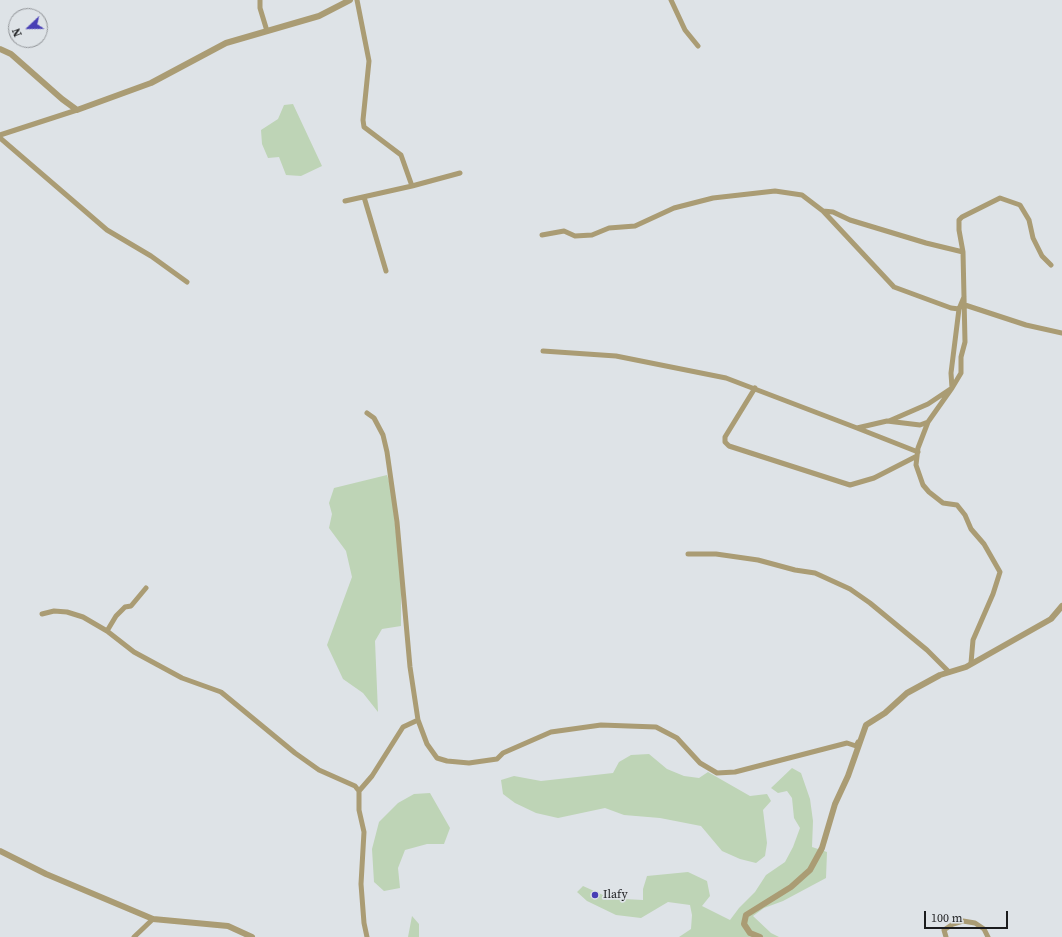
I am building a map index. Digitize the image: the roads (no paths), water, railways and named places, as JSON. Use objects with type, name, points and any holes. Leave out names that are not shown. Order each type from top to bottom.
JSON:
[{"type":"street","points":[[260,0],[260,8],[267,31]]},
{"type":"street","points":[[0,136],[151,83],[226,43],[319,16],[350,0]]},
{"type":"street","points":[[357,0],[369,61],[362,120],[364,128],[402,155],[412,186]]},
{"type":"street","points":[[671,0],[685,30],[698,46]]},
{"type":"street","points":[[0,49],[11,54],[77,110]]},
{"type":"street","points":[[0,136],[107,230],[152,256],[187,282]]},
{"type":"street","points":[[345,201],[412,186],[460,173]]},
{"type":"street","points":[[542,236],[564,231],[575,236],[592,235],[609,228],[635,226],[674,208],[713,198],[776,191],[802,195],[823,211],[894,287],[951,308],[959,309]]},
{"type":"street","points":[[364,197],[386,271]]},
{"type":"street","points":[[971,663],[973,640],[993,594],[1000,572],[965,515],[957,505],[943,503],[922,485],[916,465],[917,454],[928,422],[961,373],[961,357],[965,342],[965,305],[963,252],[959,230],[959,220],[962,217],[1000,198],[1020,205],[1029,220],[1033,238],[1042,256],[1051,266]]},
{"type":"street","points":[[823,211],[919,241],[963,252]]},
{"type":"street","points":[[952,388],[951,373],[959,309],[964,296]]},
{"type":"street","points":[[965,305],[1026,325],[1062,333]]},
{"type":"street","points":[[543,351],[616,356],[726,378],[857,428],[917,454]]},
{"type":"street","points":[[755,388],[725,437],[725,442],[729,446],[850,486],[874,478],[917,454]]},
{"type":"street","points":[[857,428],[887,422],[928,404],[952,388]]},
{"type":"street","points":[[367,413],[374,418],[383,435],[390,467],[403,574],[410,667],[418,720],[428,744],[437,758],[447,762],[469,763],[497,759],[509,750],[552,732],[601,725],[656,727],[677,738],[700,763],[717,773],[735,772],[847,743],[856,746],[861,738]]},
{"type":"street","points":[[887,422],[920,425],[928,422]]},
{"type":"street","points":[[688,554],[716,554],[758,560],[822,576],[850,589],[870,603],[927,650],[949,672]]},
{"type":"street","points":[[107,631],[116,616],[125,607],[131,606],[146,588]]},
{"type":"street","points":[[760,937],[750,933],[744,924],[746,915],[791,887],[810,870],[822,848],[835,804],[848,776],[866,725],[885,713],[907,693],[940,675],[966,667],[1051,619],[1062,606]]},
{"type":"street","points":[[42,614],[54,611],[66,612],[83,617],[107,631],[134,652],[182,678],[221,692],[298,755],[319,770],[355,786],[359,790]]},
{"type":"street","points":[[367,937],[361,884],[364,832],[359,810],[359,790],[372,776],[403,727],[418,720]]},
{"type":"street","points":[[0,851],[46,874],[153,919],[228,926],[252,937]]},
{"type":"street","points":[[134,937],[153,919]]},
{"type":"street","points":[[946,937],[944,930],[952,924],[963,921],[975,922],[984,929],[988,937]]},
{"type":"place","name":"Ilafy","points":[[595,895]]}]
